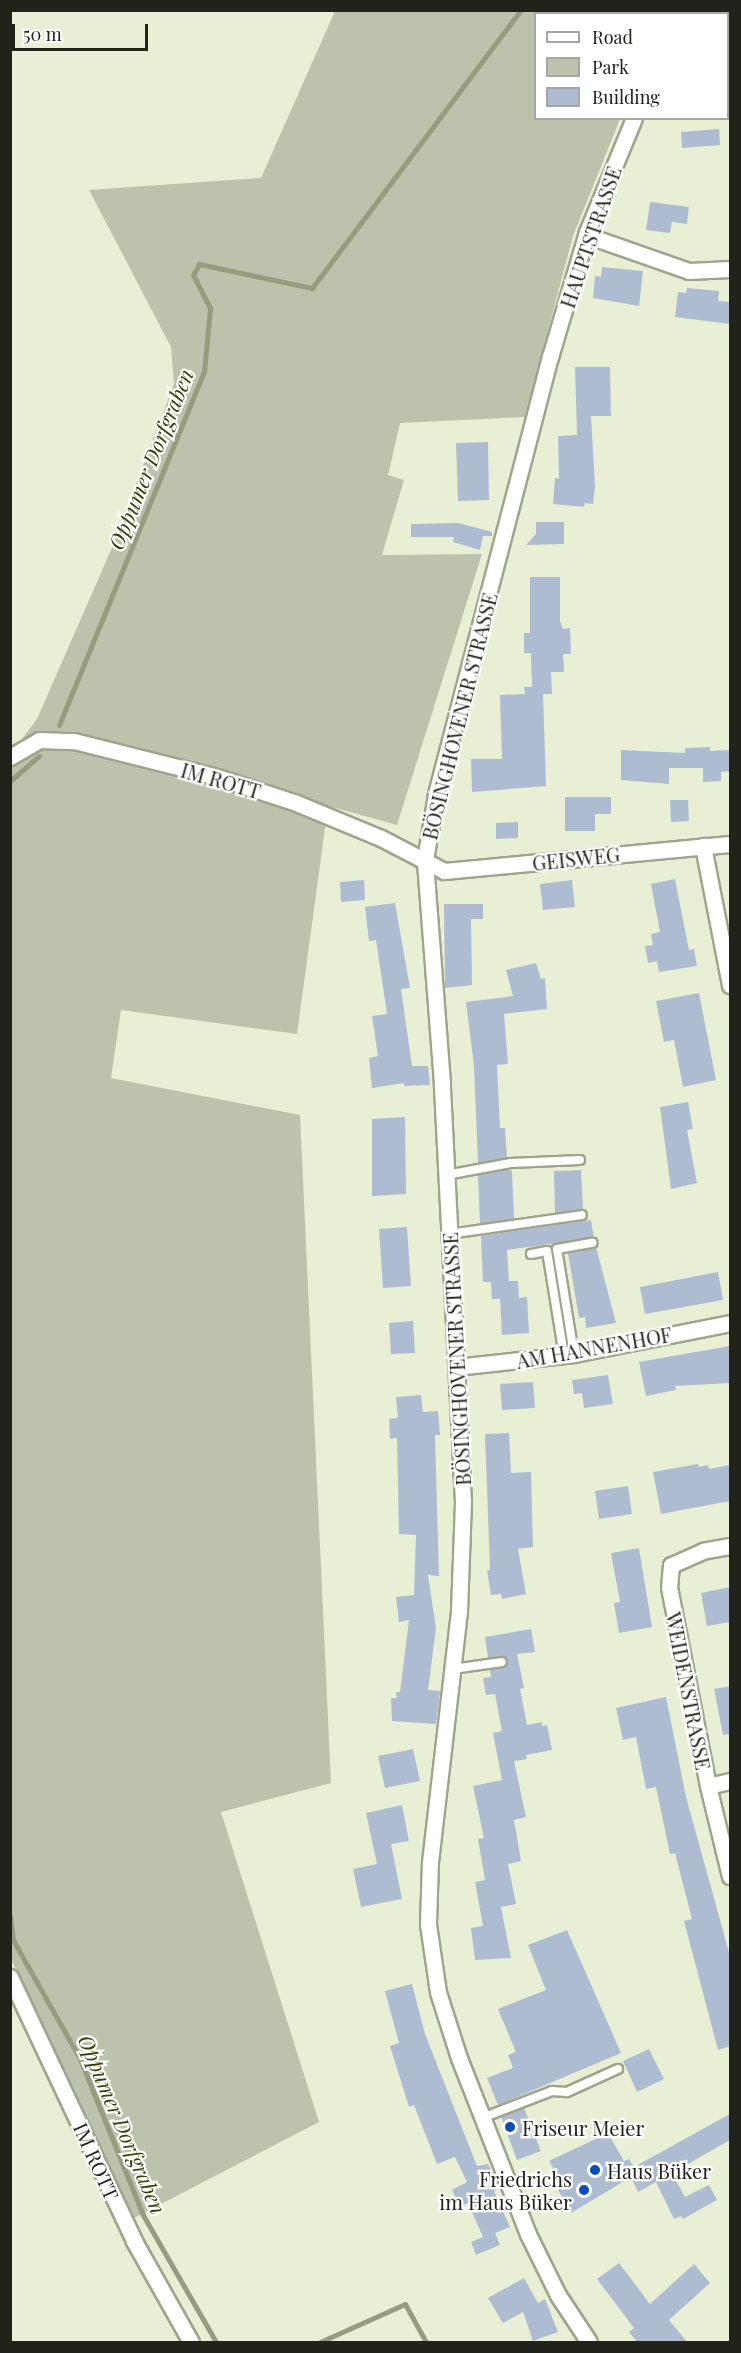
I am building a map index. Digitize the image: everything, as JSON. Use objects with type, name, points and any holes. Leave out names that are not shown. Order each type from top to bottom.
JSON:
[{"type":"street","name":"HAUPTSTRASSE","points":[[550,357],[586,235],[633,120]]},
{"type":"street","points":[[586,235],[689,271],[730,269]]},
{"type":"street","name":"BÖSINGHOVENER STRASSE","points":[[550,357],[436,794],[425,860],[446,1175],[463,1502],[459,1611],[430,1862],[429,1924],[438,1992],[482,2118],[528,2234],[558,2295],[590,2343]]},
{"type":"street","name":"IM ROTT","points":[[10,757],[39,740],[74,741],[206,774],[294,802],[425,860]]},
{"type":"street","name":"GEISWEG","points":[[425,860],[444,871],[730,844]]},
{"type":"street","points":[[703,846],[730,985]]},
{"type":"street","name":"AM HANNENHOF","points":[[456,1367],[569,1355],[730,1323]]},
{"type":"street","name":"WEIDENSTRASSE","points":[[730,1546],[703,1551],[671,1566],[669,1587],[708,1786],[730,1876]]},
{"type":"street","points":[[708,1786],[730,1781]]},
{"type":"street","name":"IM ROTT","points":[[10,1977],[134,2241],[191,2343]]},
{"type":"lane","points":[[446,1175],[511,1163],[580,1160]]},
{"type":"lane","points":[[449,1234],[582,1215]]},
{"type":"lane","points":[[569,1355],[557,1249],[592,1243]]},
{"type":"lane","points":[[531,1254],[547,1251],[569,1355]]},
{"type":"lane","points":[[453,1669],[502,1662]]},
{"type":"lane","points":[[482,2118],[552,2091],[567,2092],[618,2069]]},
{"type":"green space","points":[[335,11],[669,11],[534,12],[534,120],[620,120],[573,236],[525,417],[400,423],[388,475],[404,480],[382,555],[482,554],[397,825],[328,806],[297,1034],[121,1010],[111,1078],[300,1115],[331,1783],[221,1812],[319,2122],[132,2219],[11,1959],[10,755],[37,719],[111,550],[174,384],[171,347],[89,190],[261,178]]},
{"type":"building","points":[[719,129],[720,145],[682,148],[681,132]]},
{"type":"building","points":[[650,202],[689,207],[687,224],[672,222],[670,233],[646,230]]},
{"type":"building","points":[[602,267],[643,271],[639,306],[593,298],[595,276],[601,277]]},
{"type":"building","points":[[687,288],[719,291],[718,301],[730,302],[730,324],[675,317],[678,292],[686,293]]},
{"type":"building","points":[[575,367],[610,367],[611,416],[591,416],[595,486],[593,504],[585,503],[584,507],[553,504],[555,478],[559,479],[558,436],[577,435]]},
{"type":"building","points":[[488,442],[489,500],[458,501],[456,443]]},
{"type":"building","points":[[536,522],[564,522],[564,544],[526,545],[536,534]]},
{"type":"building","points":[[458,523],[492,532],[492,536],[483,536],[480,550],[453,542],[454,537],[411,537],[411,524]]},
{"type":"building","points":[[530,577],[560,577],[560,621],[563,629],[570,628],[571,654],[563,654],[564,672],[551,672],[552,694],[543,694],[546,786],[472,792],[471,759],[502,759],[500,695],[525,694],[524,687],[532,687],[531,653],[524,653],[524,633],[530,633]]},
{"type":"building","points":[[710,747],[710,751],[730,750],[730,771],[721,772],[721,781],[703,782],[703,768],[669,768],[669,784],[621,780],[621,750],[685,753],[685,748]]},
{"type":"building","points":[[565,797],[611,797],[611,814],[595,814],[595,831],[565,831]]},
{"type":"building","points":[[670,800],[688,800],[689,821],[671,822]]},
{"type":"building","points":[[518,822],[518,838],[496,839],[496,823]]},
{"type":"building","points":[[675,879],[689,950],[694,949],[697,966],[659,972],[657,961],[648,963],[645,946],[653,945],[651,934],[660,932],[651,884]]},
{"type":"building","points":[[364,880],[365,900],[341,902],[340,882]]},
{"type":"building","points":[[572,880],[575,907],[543,910],[540,884]]},
{"type":"building","points":[[395,903],[410,988],[401,989],[412,1066],[428,1066],[430,1085],[404,1086],[404,1083],[372,1088],[369,1058],[378,1056],[372,1016],[387,1014],[376,940],[369,941],[365,907]]},
{"type":"building","points":[[444,904],[483,904],[483,919],[471,919],[472,985],[445,988]]},
{"type":"building","points":[[536,963],[541,979],[545,978],[547,1009],[504,1014],[508,1064],[497,1065],[500,1128],[505,1128],[507,1158],[478,1163],[474,1066],[466,1002],[513,996],[506,970]]},
{"type":"building","points":[[699,993],[716,1080],[683,1087],[674,1040],[664,1042],[656,1001]]},
{"type":"building","points":[[688,1102],[693,1129],[687,1130],[697,1183],[671,1189],[660,1107]]},
{"type":"building","points":[[405,1117],[406,1194],[372,1196],[372,1119]]},
{"type":"building","points":[[581,1170],[583,1209],[555,1213],[554,1171]]},
{"type":"building","points":[[512,1171],[514,1219],[480,1224],[478,1175]]},
{"type":"building","points":[[591,1220],[594,1238],[507,1250],[509,1281],[518,1281],[519,1298],[527,1297],[529,1333],[502,1335],[500,1299],[492,1299],[491,1282],[483,1282],[481,1236]]},
{"type":"building","points":[[407,1227],[411,1286],[383,1288],[379,1229]]},
{"type":"building","points":[[596,1247],[616,1323],[586,1328],[585,1317],[579,1318],[568,1253]]},
{"type":"building","points":[[718,1272],[723,1300],[645,1314],[640,1287]]},
{"type":"building","points":[[413,1321],[415,1353],[391,1354],[389,1323]]},
{"type":"building","points":[[730,1346],[730,1383],[675,1386],[676,1390],[646,1396],[639,1362]]},
{"type":"building","points":[[608,1375],[613,1404],[584,1408],[582,1393],[574,1394],[572,1380]]},
{"type":"building","points":[[533,1382],[535,1408],[502,1410],[500,1384]]},
{"type":"building","points":[[421,1395],[423,1412],[438,1411],[440,1435],[435,1435],[439,1576],[428,1575],[436,1628],[428,1690],[440,1691],[436,1724],[392,1721],[391,1698],[397,1698],[396,1692],[400,1692],[409,1620],[399,1622],[396,1597],[414,1595],[416,1535],[399,1534],[397,1438],[390,1439],[389,1419],[398,1418],[396,1397]]},
{"type":"building","points":[[509,1433],[511,1473],[531,1472],[533,1547],[518,1549],[526,1594],[502,1599],[501,1594],[491,1595],[487,1571],[490,1570],[485,1434]]},
{"type":"building","points":[[698,1464],[699,1467],[708,1465],[709,1469],[730,1465],[730,1501],[661,1514],[653,1472]]},
{"type":"building","points":[[628,1486],[632,1514],[599,1519],[595,1491]]},
{"type":"building","points":[[639,1548],[652,1627],[619,1633],[614,1603],[620,1602],[611,1553]]},
{"type":"building","points":[[730,1587],[730,1622],[707,1626],[701,1593]]},
{"type":"building","points":[[531,1629],[535,1652],[517,1654],[524,1688],[520,1689],[527,1725],[542,1722],[542,1726],[547,1725],[552,1750],[526,1755],[527,1759],[514,1761],[526,1817],[514,1820],[521,1861],[508,1864],[516,1904],[501,1907],[511,1958],[475,1960],[471,1928],[483,1926],[475,1882],[485,1880],[478,1839],[484,1838],[473,1786],[502,1780],[493,1733],[502,1731],[495,1694],[486,1695],[483,1678],[491,1677],[490,1670],[505,1667],[508,1662],[504,1656],[488,1658],[485,1637]]},
{"type":"building","points":[[730,1686],[730,1734],[723,1735],[714,1689]]},
{"type":"building","points":[[666,1697],[686,1797],[730,1956],[730,2046],[718,2050],[684,1921],[692,1919],[675,1853],[670,1854],[656,1787],[646,1789],[636,1737],[623,1740],[616,1708]]},
{"type":"building","points":[[413,1749],[420,1781],[385,1788],[378,1756]]},
{"type":"building","points":[[402,1805],[409,1841],[391,1844],[402,1899],[361,1907],[353,1869],[377,1864],[366,1813]]},
{"type":"building","points":[[567,1930],[621,2053],[498,2105],[487,2078],[513,2068],[508,2055],[516,2052],[498,2009],[546,1990],[528,1945]]},
{"type":"building","points":[[412,1984],[425,2034],[477,2166],[488,2164],[500,2188],[494,2191],[510,2227],[495,2233],[500,2245],[476,2255],[471,2242],[483,2237],[468,2203],[460,2207],[452,2190],[467,2182],[455,2157],[437,2164],[414,2105],[409,2107],[390,2046],[399,2043],[385,1991]]},
{"type":"building","points":[[649,2049],[664,2079],[637,2092],[623,2061]]},
{"type":"building","points":[[524,2108],[541,2151],[517,2160],[501,2117]]},
{"type":"building","points":[[730,2114],[730,2140],[672,2173],[685,2197],[709,2185],[717,2200],[683,2219],[681,2216],[674,2219],[656,2182],[638,2192],[631,2177],[571,2213],[558,2190],[564,2185],[549,2161],[608,2133],[624,2161],[629,2159],[634,2167]]},
{"type":"building","points":[[619,2263],[650,2304],[694,2264],[710,2283],[669,2320],[688,2343],[638,2343],[629,2332],[634,2328],[597,2279]]},
{"type":"building","points":[[524,2278],[538,2303],[545,2299],[558,2332],[533,2341],[523,2312],[503,2323],[488,2298]]},
{"type":"waterway","name":"Oppumer Dorfgraben","points":[[59,725],[204,372],[210,308],[193,275],[199,264],[312,288],[521,10]]},
{"type":"waterway","name":"Oppumer Dorfgraben","points":[[10,781],[39,756]]},
{"type":"waterway","name":"Oppumer Dorfgraben","points":[[10,1916],[13,1940],[80,2059],[143,2215],[216,2342]]},
{"type":"waterway","name":"Oppumer Dorfgraben","points":[[320,2342],[405,2304],[426,2342]]},
{"type":"place","name":"Friseur Meier","points":[[510,2127]]},
{"type":"place","name":"Haus Büker","points":[[595,2170]]},
{"type":"place","name":"Friedrichs im Haus Büker","points":[[584,2190]]}]
